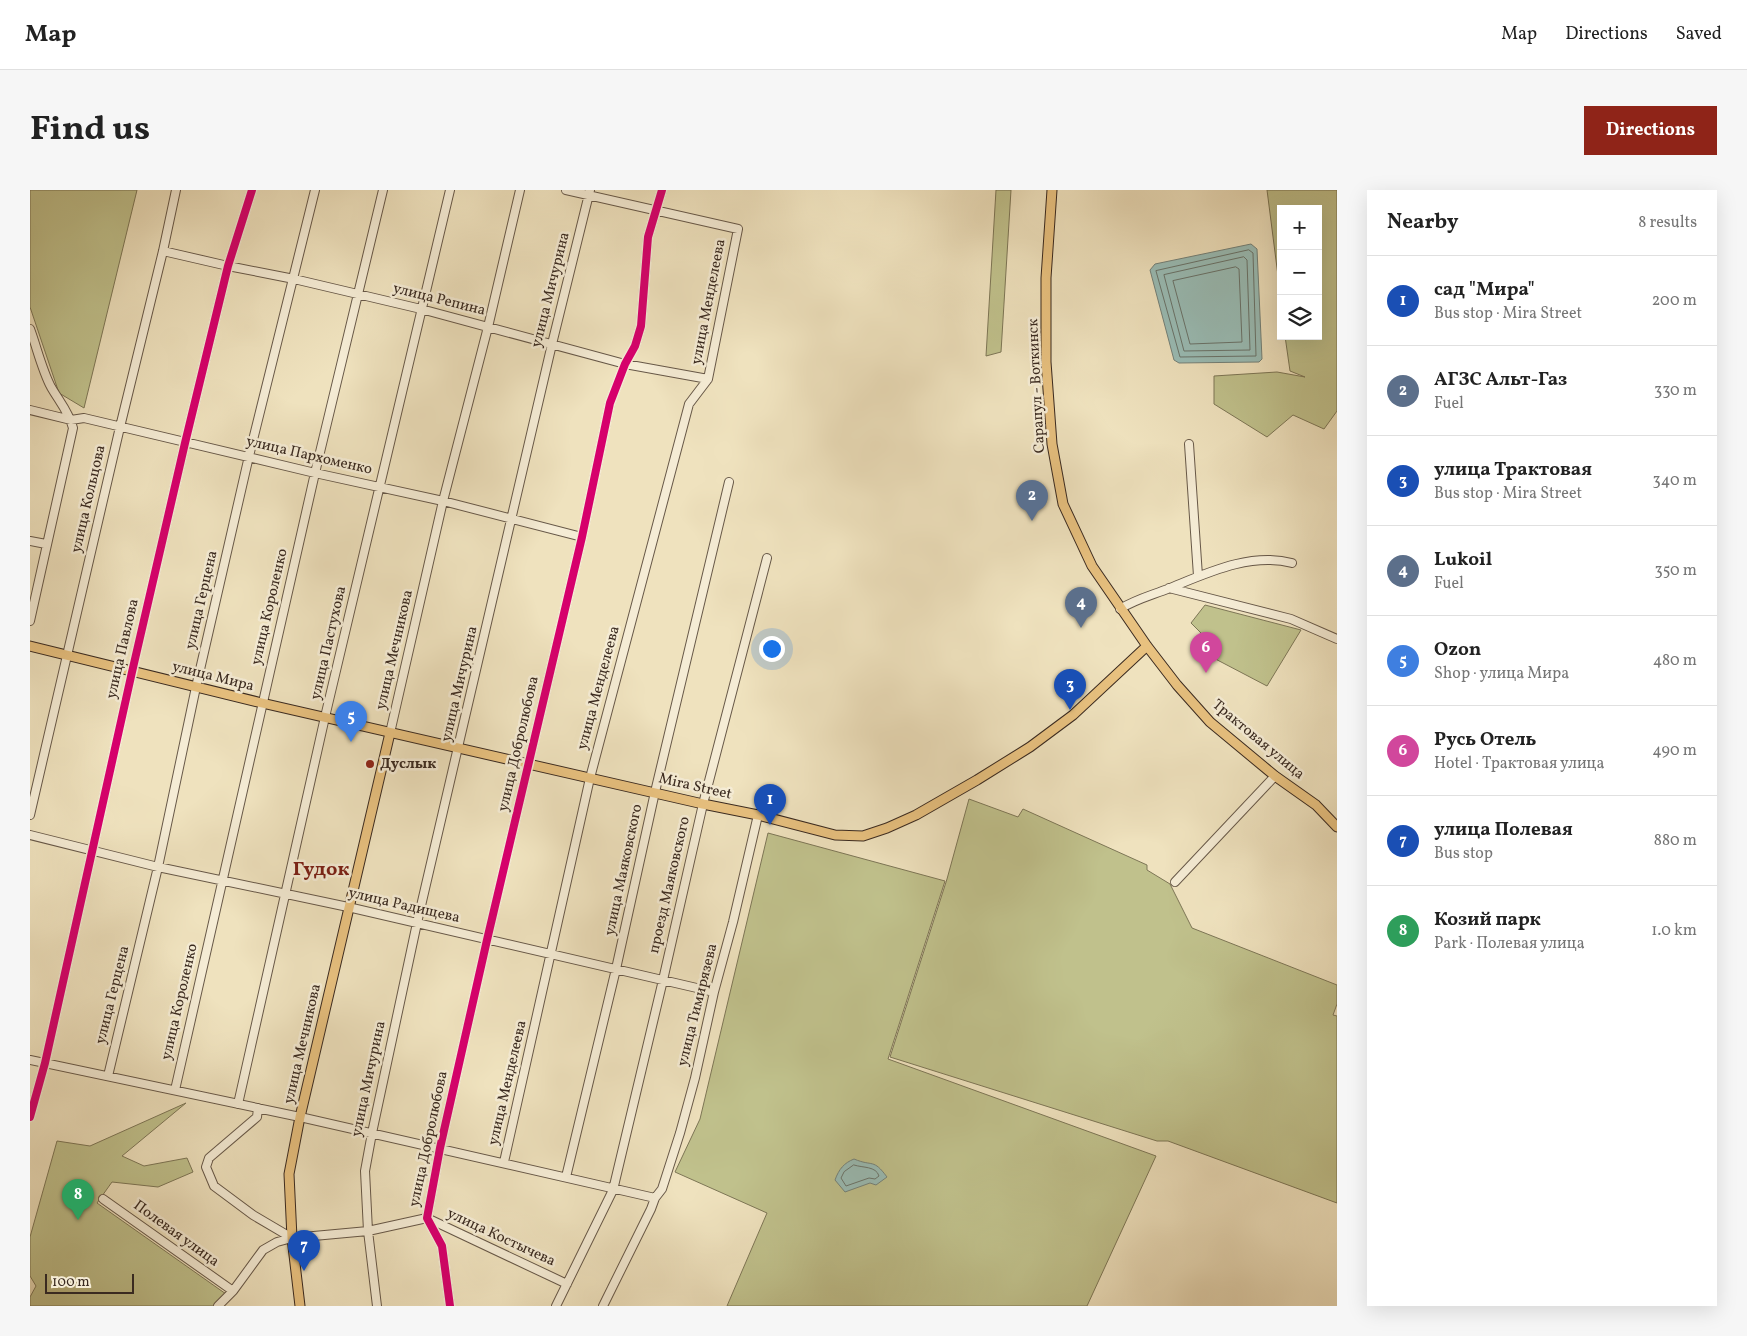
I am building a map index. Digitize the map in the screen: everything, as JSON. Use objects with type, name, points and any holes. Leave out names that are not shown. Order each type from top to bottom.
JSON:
[{"type":"main road","name":"Сарапул - Воткинск","points":[[1052,190],[1046,278],[1046,362],[1052,444],[1063,504],[1092,566],[1147,646]]},
{"type":"main road","name":"улица Мира","points":[[30,646],[390,733]]},
{"type":"main road","name":"Mira Street","points":[[390,733],[758,815],[835,835],[863,836],[916,815],[1030,747],[1073,715],[1147,646]]},
{"type":"main road","name":"Трактовая улица","points":[[1147,646],[1177,685],[1210,722],[1276,776],[1316,805],[1337,827]]},
{"type":"main road","name":"улица Мечникова","points":[[300,1117],[390,733]]},
{"type":"main road","points":[[300,1117],[290,1174],[292,1238],[300,1306]]},
{"type":"street","name":"улица Кольцова","points":[[30,815],[176,190]]},
{"type":"street","name":"улица Павлова","points":[[30,1117],[45,1063],[185,443],[228,266],[252,190]]},
{"type":"street","name":"улица Герцена","points":[[108,1076],[158,867],[196,687],[249,456],[294,279],[314,190]]},
{"type":"street","name":"улица Короленко","points":[[175,1090],[315,473],[383,190]]},
{"type":"street","name":"улица Пастухова","points":[[238,1104],[325,717],[450,190]]},
{"type":"street","name":"улица Мечникова","points":[[390,733],[443,501],[488,327],[520,190]]},
{"type":"street","points":[[566,190],[590,192],[655,209]]},
{"type":"street","name":"улица Добролюбова","points":[[450,1306],[442,1246],[426,1218],[487,940],[582,537],[610,403],[642,326],[648,237],[662,190]]},
{"type":"street","name":"улица Мичурина","points":[[377,1306],[368,1231],[364,1171],[417,923],[552,344],[590,192]]},
{"type":"street","name":"улица Менделеева","points":[[504,1162],[590,778],[689,404],[708,379],[738,228],[655,209]]},
{"type":"street","name":"улица Репина","points":[[163,250],[421,309],[625,364],[708,379]]},
{"type":"street","points":[[30,329],[51,387],[71,420],[73,428],[30,621]]},
{"type":"street","name":"улица Пархоменко","points":[[30,410],[71,420],[84,418],[185,443],[443,501],[582,537]]},
{"type":"street","points":[[1189,444],[1198,576]]},
{"type":"street","name":"улица Маяковского","points":[[566,1177],[616,969],[655,792],[730,482]]},
{"type":"street","points":[[30,541],[46,544]]},
{"type":"street","name":"проезд Маяковского","points":[[613,1190],[703,804],[767,558]]},
{"type":"street","points":[[1120,609],[1132,602],[1198,576],[1258,560],[1279,560],[1292,563]]},
{"type":"street","points":[[1169,588],[1291,619],[1337,639]]},
{"type":"street","points":[[1174,882],[1276,776]]},
{"type":"street","name":"улица Тимирязева","points":[[603,1306],[651,1209],[654,1198],[662,1189],[680,1133],[758,815]]},
{"type":"street","name":"улица Радищева","points":[[30,835],[222,882],[348,907],[714,992]]},
{"type":"street","points":[[30,1060],[504,1162],[613,1190],[654,1198]]},
{"type":"street","points":[[258,1108],[257,1117],[209,1158],[206,1167],[214,1186],[253,1215],[292,1238]]},
{"type":"street","points":[[556,1306],[613,1190]]},
{"type":"street","name":"Полевая улица","points":[[103,1199],[233,1291]]},
{"type":"street","name":"улица Костычева","points":[[292,1238],[368,1231],[426,1218],[567,1284]]},
{"type":"street","points":[[218,1306],[233,1291],[263,1250],[276,1242],[292,1238]]},
{"type":"green space","points":[[30,190],[137,190],[84,408],[59,393],[30,307]]},
{"type":"green space","points":[[996,190],[1011,190],[1001,352],[986,356]]},
{"type":"green space","points":[[1267,190],[1337,190],[1337,411],[1324,429],[1293,415],[1267,437],[1214,404],[1214,376],[1277,372],[1305,377],[1290,371],[1286,340],[1322,340],[1322,205],[1277,205],[1277,268]]},
{"type":"green space","points":[[1205,605],[1301,630],[1267,686],[1204,653],[1210,642],[1191,623]]},
{"type":"green space","points":[[969,799],[1018,817],[1023,809],[1147,865],[1147,870],[1170,884],[1192,928],[1337,985],[1337,1004],[1333,1015],[1337,1016],[1337,1203],[1168,1141],[1157,1141],[890,1057],[947,879]]},
{"type":"green space","points":[[768,833],[945,881],[888,1059],[1156,1156],[1087,1306],[727,1306],[767,1213],[675,1172],[700,1119]]},
{"type":"green space","points":[[186,1103],[122,1156],[144,1166],[187,1158],[193,1172],[158,1187],[112,1182],[97,1203],[226,1294],[213,1306],[30,1306],[30,1297],[36,1286],[30,1276],[30,1237],[57,1141],[90,1146]]},
{"type":"water","points":[[1251,244],[1257,249],[1262,359],[1259,362],[1179,363],[1174,360],[1150,270],[1155,264]]},
{"type":"water","points":[[854,1159],[879,1167],[887,1177],[876,1185],[870,1183],[845,1192],[835,1180],[842,1167]]},
{"type":"cycle path","points":[[30,1117],[45,1063],[185,443],[228,266],[252,190]]},
{"type":"cycle path","points":[[450,1306],[442,1246],[427,1218],[440,1148],[582,537],[610,403],[625,364],[635,346],[641,326],[648,237],[662,190]]},
{"type":"place","name":"АГЗС Альт-Газ","points":[[1032,521]]},
{"type":"place","name":"Lukoil","points":[[1081,628]]},
{"type":"place","name":"Русь Отель","points":[[1206,673]]},
{"type":"place","name":"улица Трактовая","points":[[1070,710]]},
{"type":"place","name":"Ozon","points":[[351,742]]},
{"type":"place","name":"Дуслык","points":[[370,764]]},
{"type":"place","name":"сад \"Мира\"","points":[[770,825]]},
{"type":"place","name":"Козий парк","points":[[78,1220]]},
{"type":"place","name":"улица Полевая","points":[[304,1271]]},
{"type":"district","name":"Гудок","points":[[321,870]]}]
